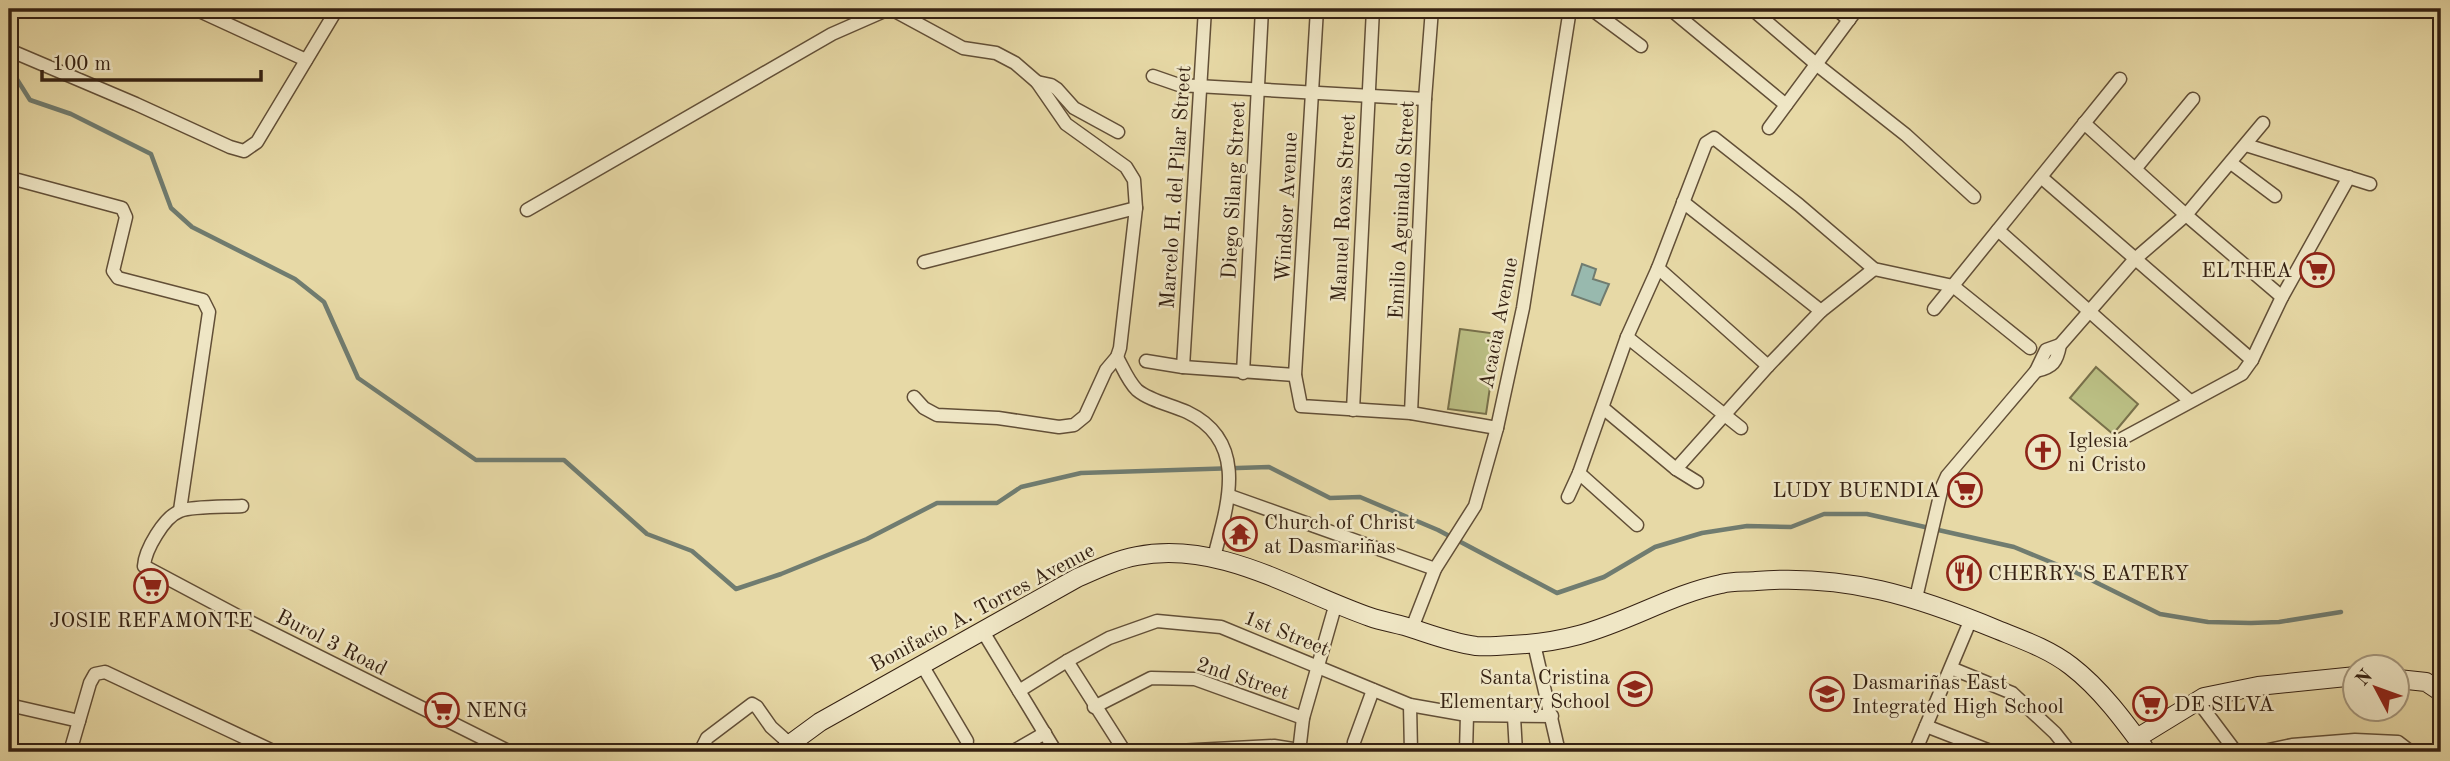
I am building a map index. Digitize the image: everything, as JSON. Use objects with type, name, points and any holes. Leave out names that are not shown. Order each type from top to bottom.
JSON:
[{"type":"street","points":[[195,9],[306,60]]},
{"type":"street","points":[[9,50],[136,104],[230,148],[243,151],[257,142],[337,9]]},
{"type":"street","points":[[527,210],[832,34],[890,9],[963,48],[996,53],[1015,63],[1037,82],[1066,124],[1126,167],[1134,180],[1136,208],[1120,348],[1117,358],[1106,370],[1085,416],[1074,425],[1059,427],[998,418],[937,415],[914,397]]},
{"type":"street","name":"Marcelo H. del Pilar Street","points":[[1183,367],[1205,9]]},
{"type":"street","name":"Diego Silang Street","points":[[1243,373],[1262,9]]},
{"type":"street","name":"Windsor Avenue","points":[[1317,9],[1295,375],[1301,407],[1353,410]]},
{"type":"street","name":"Manuel Roxas Street","points":[[1353,410],[1373,9]]},
{"type":"street","name":"Emilio Aguinaldo Street","points":[[1411,413],[1425,99],[1432,9]]},
{"type":"street","name":"Acacia Avenue","points":[[1412,628],[1435,569],[1460,531],[1478,496],[1497,428],[1522,308],[1570,9]]},
{"type":"street","points":[[1591,9],[1641,47]]},
{"type":"street","points":[[1670,9],[1786,105]]},
{"type":"street","points":[[1752,9],[1906,135],[1974,197]]},
{"type":"street","points":[[1836,9],[1849,20]]},
{"type":"street","points":[[1769,128],[1857,9]]},
{"type":"street","points":[[1153,76],[1179,85],[1425,99]]},
{"type":"street","points":[[1934,309],[2120,79]]},
{"type":"street","points":[[1037,82],[1051,85],[1074,108],[1118,132]]},
{"type":"street","points":[[2136,168],[2193,99]]},
{"type":"street","points":[[2084,123],[2282,297]]},
{"type":"street","points":[[1916,598],[1942,487],[1952,467],[2036,371],[2046,350],[2060,345],[2135,259],[2186,215],[2263,123]]},
{"type":"street","points":[[1568,496],[1706,143],[1714,138],[1874,269],[1953,286],[2030,348]]},
{"type":"street","points":[[2246,145],[2370,184]]},
{"type":"street","points":[[2231,163],[2276,197]]},
{"type":"street","points":[[2041,177],[2252,360]]},
{"type":"street","points":[[2116,442],[2242,374],[2252,360],[2282,297],[2349,177]]},
{"type":"street","points":[[18,180],[122,208],[126,217],[114,275],[203,300],[208,307],[180,510],[242,506]]},
{"type":"street","points":[[1683,202],[1821,311]]},
{"type":"street","points":[[924,262],[1136,208]]},
{"type":"street","points":[[1998,230],[2190,401]]},
{"type":"street","points":[[1658,268],[1768,366]]},
{"type":"street","points":[[1676,469],[1821,311],[1874,269]]},
{"type":"street","points":[[1628,337],[1741,428]]},
{"type":"street","points":[[1117,358],[1138,390],[1190,414],[1213,432],[1223,448],[1230,474],[1230,496],[1214,557]]},
{"type":"street","points":[[1146,361],[1243,373],[1295,375]]},
{"type":"street","points":[[1603,408],[1676,469],[1697,482]]},
{"type":"street","points":[[1353,410],[1411,413],[1497,428]]},
{"type":"street","points":[[1579,473],[1637,525]]},
{"type":"street","points":[[1230,496],[1435,569]]},
{"type":"street","name":"Burol 3 Road","points":[[180,510],[154,538],[144,559],[144,566],[461,727],[482,747],[510,752]]},
{"type":"street","name":"Bonifacio A. Torres Avenue","points":[[787,748],[820,722],[1077,578],[1108,564],[1137,556],[1179,553],[1214,557],[1371,617],[1446,641],[1478,646],[1534,644],[1580,635],[1676,597],[1723,583],[1777,579],[1830,581],[1877,588],[1916,598],[2038,646],[2070,665],[2099,691],[2142,745]]},
{"type":"street","points":[[1158,752],[1274,746],[1299,751],[1303,718],[1336,603]]},
{"type":"street","points":[[1915,752],[1971,619]]},
{"type":"street","name":"1st Street","points":[[1019,691],[1109,638],[1157,621],[1221,627],[1410,705],[1466,715],[1552,716]]},
{"type":"street","points":[[982,630],[1056,752]]},
{"type":"street","points":[[1534,644],[1559,752]]},
{"type":"street","points":[[1066,661],[1125,752]]},
{"type":"street","points":[[922,665],[967,741]]},
{"type":"street","points":[[1951,668],[2012,693],[2055,733],[2070,752]]},
{"type":"street","points":[[70,752],[90,683],[95,674],[106,672],[275,752]]},
{"type":"street","points":[[2142,745],[2204,696],[2259,686],[2342,677]]},
{"type":"street","name":"2nd Street","points":[[1094,707],[1151,678],[1195,678],[1303,718]]},
{"type":"street","points":[[2412,680],[2426,682],[2441,692]]},
{"type":"street","points":[[1353,752],[1353,742],[1373,690]]},
{"type":"street","points":[[2197,700],[2236,752]]},
{"type":"street","points":[[700,752],[707,738],[752,704],[787,748]]},
{"type":"street","points":[[9,705],[79,721]]},
{"type":"street","points":[[1410,705],[1411,752]]},
{"type":"street","points":[[1466,715],[1466,752]]},
{"type":"street","points":[[1514,717],[1516,752]]},
{"type":"street","points":[[1926,726],[1993,752]]},
{"type":"street","points":[[1012,752],[1045,733]]},
{"type":"street","points":[[2259,752],[2292,745],[2355,740],[2398,742],[2411,752]]},
{"type":"green space","points":[[1460,329],[1498,334],[1486,414],[1448,409]]},
{"type":"green space","points":[[2096,367],[2138,404],[2113,434],[2070,398]]},
{"type":"water","points":[[1582,264],[1596,269],[1593,279],[1609,284],[1600,305],[1572,295]]},
{"type":"waterway","points":[[9,73],[13,73],[30,100],[71,114],[151,154],[171,208],[192,227],[295,279],[324,302],[358,378],[476,460],[564,460],[647,534],[692,551],[736,589],[867,539],[937,503],[997,503],[1021,487],[1081,473],[1269,467],[1330,498],[1360,497],[1438,530],[1557,593],[1604,577],[1655,547],[1702,533],[1747,526],[1791,527],[1824,514],[1867,514],[2014,547],[2075,572],[2160,614],[2208,622],[2251,623],[2279,622],[2341,612]]},
{"type":"place","name":"ELTHEA","points":[[2317,270]]},
{"type":"place","name":"Iglesia ni Cristo","points":[[2043,452]]},
{"type":"place","name":"LUDY BUENDIA","points":[[1965,490]]},
{"type":"place","name":"Church of Christ at Dasmariñas","points":[[1240,534]]},
{"type":"place","name":"CHERRY'S EATERY","points":[[1964,573]]},
{"type":"place","name":"JOSIE REFAMONTE","points":[[151,586]]},
{"type":"place","name":"Santa Cristina Elementary School","points":[[1635,689]]},
{"type":"place","name":"Dasmariñas East Integrated High School","points":[[1827,694]]},
{"type":"place","name":"DE SILVA","points":[[2150,704]]},
{"type":"place","name":"NENG","points":[[442,710]]}]
